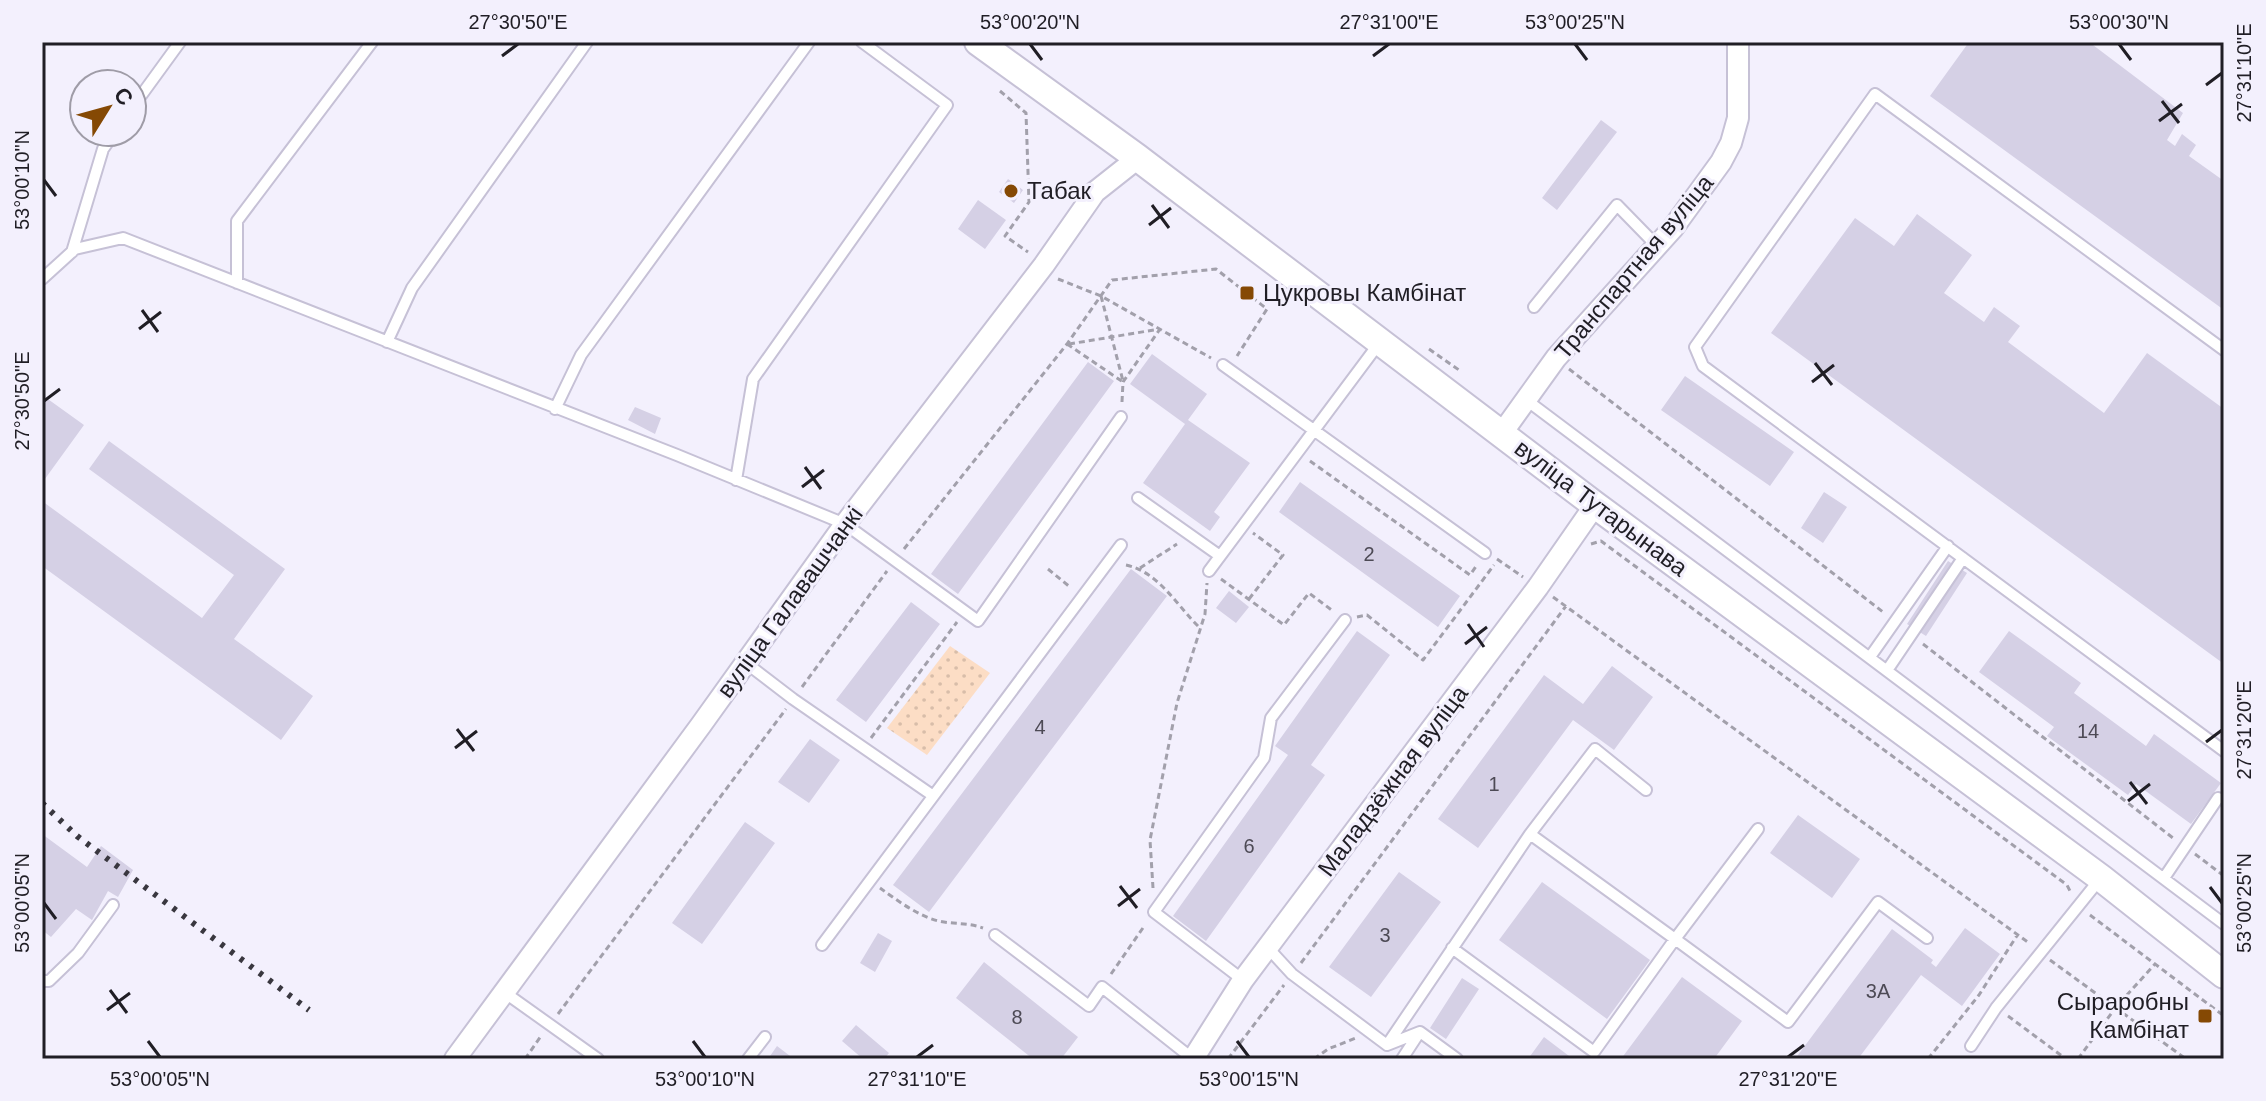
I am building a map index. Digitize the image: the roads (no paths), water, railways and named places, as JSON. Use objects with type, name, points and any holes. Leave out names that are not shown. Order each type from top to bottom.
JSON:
[{"type":"street","name":"вуліца Тутарынава","points":[[978,42],[1138,158],[1595,505],[2101,878],[2224,975]]},
{"type":"street","name":"Транспартная вуліца","points":[[1502,433],[1556,358],[1657,246],[1709,181],[1731,143],[1738,118],[1734,44]]},
{"type":"street","name":"вуліца Галавашчанкі","points":[[461,1057],[504,992],[845,524],[1044,265],[1095,192],[1138,158]]},
{"type":"street","name":"Маладзёжная вуліца","points":[[1193,1059],[1243,980],[1533,584],[1595,505]]},
{"type":"lane","points":[[148,86],[180,42]]},
{"type":"lane","points":[[237,283],[237,221],[372,42]]},
{"type":"lane","points":[[387,342],[412,288],[587,42]]},
{"type":"lane","points":[[555,409],[581,355],[809,42]]},
{"type":"lane","points":[[736,480],[753,379],[947,105],[862,42]]},
{"type":"lane","points":[[2224,350],[1875,94],[1695,347],[1703,366],[2224,751]]},
{"type":"lane","points":[[72,252],[104,148]]},
{"type":"lane","points":[[1534,307],[1617,205],[1657,246]]},
{"type":"lane","points":[[42,279],[72,252],[123,238],[845,524],[978,621],[1121,417]]},
{"type":"lane","points":[[1209,571],[1380,342]]},
{"type":"lane","points":[[1226,367],[1485,553]]},
{"type":"lane","points":[[1525,399],[2224,924]]},
{"type":"lane","points":[[1138,498],[1220,556]]},
{"type":"lane","points":[[822,945],[1121,545]]},
{"type":"lane","points":[[1870,657],[1948,546]]},
{"type":"lane","points":[[1888,669],[1963,558]]},
{"type":"lane","points":[[1243,980],[1154,912],[1264,758],[1271,718],[1345,620]]},
{"type":"lane","points":[[746,663],[932,795]]},
{"type":"lane","points":[[1387,1045],[1530,834],[1595,749],[1646,790]]},
{"type":"lane","points":[[2164,878],[2218,798]]},
{"type":"lane","points":[[1452,948],[1594,1052],[1758,829]]},
{"type":"lane","points":[[1530,834],[1788,1022],[1878,902],[1927,938]]},
{"type":"lane","points":[[1971,1046],[1996,1008],[2101,878]]},
{"type":"lane","points":[[42,981],[49,981],[78,953],[113,905]]},
{"type":"lane","points":[[995,935],[1089,1006],[1102,987],[1193,1059]]},
{"type":"lane","points":[[1268,948],[1292,974],[1387,1045]]},
{"type":"lane","points":[[504,992],[598,1059]]},
{"type":"lane","points":[[1387,1045],[1420,1032]]},
{"type":"lane","points":[[1402,1059],[1420,1032]]},
{"type":"lane","points":[[1420,1032],[1457,1059]]},
{"type":"lane","points":[[748,1059],[765,1037]]},
{"type":"railway","points":[[42,803],[77,836],[309,1010]]},
{"type":"place","name":"Табак","points":[[1011,191]]},
{"type":"place","name":"Цукровы Камбінат","points":[[1247,293]]},
{"type":"place","name":"Сыраробны Камбінат","points":[[2205,1016]]}]
